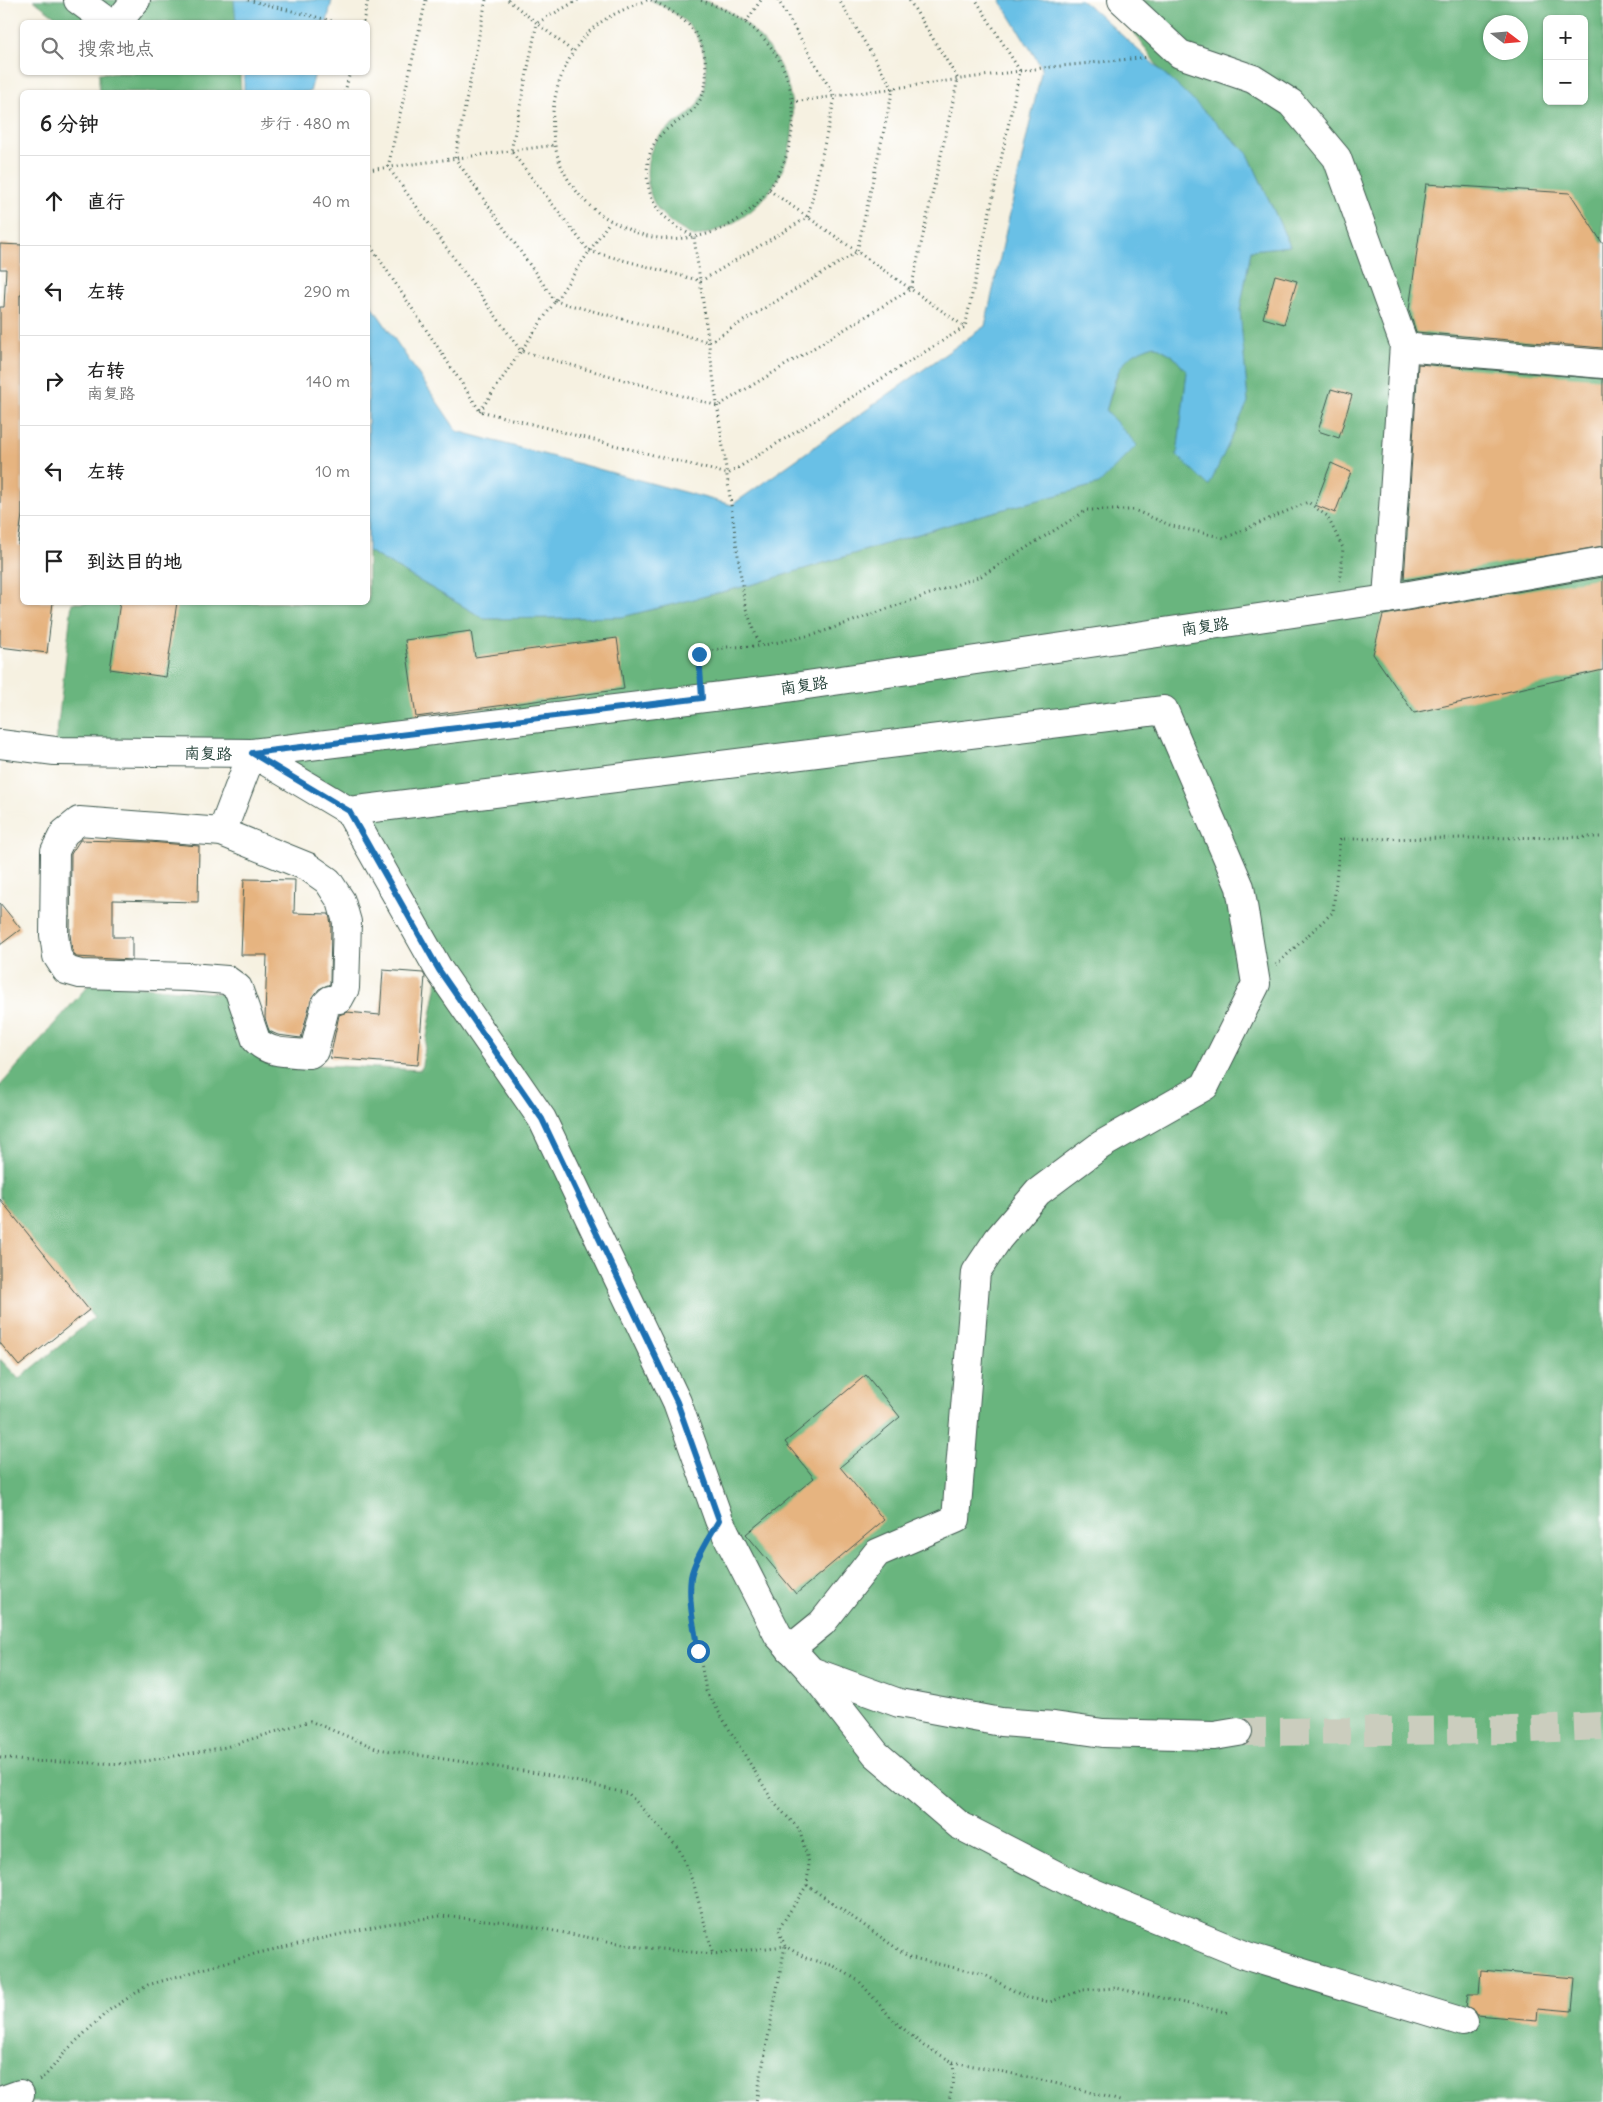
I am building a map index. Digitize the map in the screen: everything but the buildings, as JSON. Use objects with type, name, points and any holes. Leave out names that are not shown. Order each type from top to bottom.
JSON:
[{"type":"street","points":[[78,0],[105,20]]},
{"type":"street","points":[[120,20],[136,0]]},
{"type":"street","points":[[1122,0],[1180,54],[1253,79],[1291,103],[1337,158],[1404,344],[1387,598]]},
{"type":"street","points":[[1404,344],[1414,348],[1603,364]]},
{"type":"street","name":"南复路","points":[[0,744],[55,751],[252,753],[780,689],[1339,606],[1603,561]]},
{"type":"street","points":[[349,811],[1164,710],[1240,887],[1256,984],[1205,1086],[1101,1145],[1038,1192],[998,1239],[976,1272],[956,1519],[877,1553],[822,1623],[790,1649]]},
{"type":"street","points":[[222,832],[252,753],[349,811],[439,970],[542,1119],[677,1402],[719,1520],[778,1635],[811,1671],[876,1754],[959,1824],[1077,1886],[1247,1956],[1463,2022]]},
{"type":"street","points":[[79,821],[222,832],[308,867],[328,881],[341,901],[347,922],[345,988],[339,999],[330,1000],[326,1004],[317,1047],[310,1054],[272,1051],[262,1046],[256,1040],[238,988],[227,980],[80,974],[66,970],[57,956],[54,935],[55,851],[64,833],[79,821]]},
{"type":"street","points":[[811,1671],[899,1703],[1001,1722],[1054,1726],[1103,1733],[1214,1736],[1238,1732]]},
{"type":"path","points":[[248,0],[328,20]]},
{"type":"path","points":[[363,20],[368,0]]},
{"type":"path","points":[[426,0],[388,167],[521,350],[718,406],[911,289],[958,80],[909,0]]},
{"type":"path","points":[[486,0],[455,158],[555,301],[709,342],[857,252],[893,88],[839,0]]},
{"type":"path","points":[[508,0],[572,51]]},
{"type":"path","points":[[578,0],[537,23],[511,151],[589,251],[700,280],[808,217],[835,97],[778,0]]},
{"type":"path","points":[[700,0],[724,8],[746,22],[774,52],[785,73],[794,120],[791,144],[782,170],[770,190],[752,209],[734,223],[713,233],[694,237],[667,240],[644,236],[610,221],[588,204],[572,186],[554,144],[552,115],[557,85],[572,51],[591,29],[614,12],[649,0],[685,21],[703,46],[707,80],[703,95],[696,107],[684,117],[672,123],[658,138],[650,153],[647,166],[653,203],[666,218],[694,237],[745,606],[760,646]]},
{"type":"path","points":[[746,22],[761,0]]},
{"type":"path","points":[[370,245],[480,411],[728,474],[965,327],[1020,71],[976,0]]},
{"type":"path","points":[[792,102],[1042,68],[1180,54]]},
{"type":"path","points":[[346,90],[349,75]]},
{"type":"path","points":[[370,170],[554,144]]},
{"type":"path","points":[[770,190],[965,327]]},
{"type":"path","points":[[480,411],[610,221]]},
{"type":"path","points":[[702,698],[699,654],[727,647],[760,646],[816,634],[981,576],[1087,510],[1134,510],[1172,526],[1225,538],[1308,502],[1327,516],[1343,548],[1339,606]]},
{"type":"path","points":[[1256,984],[1333,912],[1340,839],[1603,837]]},
{"type":"path","points":[[719,1520],[705,1544],[691,1575],[691,1606],[706,1692],[774,1803],[799,1830],[809,1863],[807,1885],[778,1930],[785,1946],[756,2102]]},
{"type":"path","points":[[0,1758],[27,1762],[129,1764],[226,1747],[310,1721],[378,1749],[550,1775],[629,1794],[679,1849],[694,1885],[713,1954]]},
{"type":"path","points":[[807,1885],[908,1957],[985,1975],[1025,1997],[1050,2002],[1082,1990],[1116,1988],[1230,2013]]},
{"type":"path","points":[[10,2098],[45,2076],[68,2049],[108,2011],[148,1985],[258,1953],[381,1925],[440,1916],[507,1922],[639,1947],[713,1954],[785,1946],[806,1958],[834,1966],[859,1981],[899,2025],[924,2046],[953,2062],[1082,2090],[1123,2102]]},
{"type":"path","points":[[949,2102],[954,2076],[953,2062]]},
{"type":"green space","points":[[33,0],[235,0],[237,20],[60,20]]},
{"type":"green space","points":[[651,0],[700,0],[726,9],[741,19],[754,31],[775,58],[785,79],[791,102],[793,126],[790,149],[782,171],[769,192],[752,210],[739,219],[718,230],[694,237],[672,224],[659,210],[649,191],[647,168],[649,157],[658,138],[692,111],[699,102],[706,80],[705,57],[697,35],[690,27],[673,12]]},
{"type":"green space","points":[[1112,0],[1603,0],[1603,2102],[0,2102],[0,1359],[19,1379],[94,1318],[0,1199],[0,1086],[91,982],[235,995],[296,1064],[421,1070],[439,971],[349,811],[252,753],[55,751],[72,605],[370,605],[370,552],[485,619],[622,617],[758,583],[971,518],[1099,484],[1106,411],[1121,363],[1137,350],[1154,345],[1172,355],[1187,372],[1177,455],[1248,402],[1240,310],[1251,250],[1290,246],[1248,154],[1160,70]]},
{"type":"green space","points":[[99,75],[240,75],[241,90],[99,90]]},
{"type":"water","points":[[234,0],[332,0],[327,20],[236,20]]},
{"type":"water","points":[[1000,0],[1081,0],[1094,10],[1180,88],[1248,154],[1290,246],[1251,250],[1240,310],[1248,402],[1209,486],[1177,455],[1187,372],[1172,355],[1154,345],[1132,355],[1120,369],[1116,378],[1106,411],[1137,445],[1099,484],[971,518],[758,583],[622,617],[485,619],[370,552],[370,303],[457,431],[732,505],[985,326],[1042,68]]},
{"type":"water","points":[[244,75],[314,75],[311,90],[244,90]]},
{"type":"tunnel","points":[[1238,1732],[1510,1730],[1603,1726]]},
{"type":"route","points":[[698,1651],[691,1606],[691,1575],[705,1544],[719,1520],[677,1402],[542,1119],[439,970],[349,811],[252,753],[702,698],[699,654]]}]
